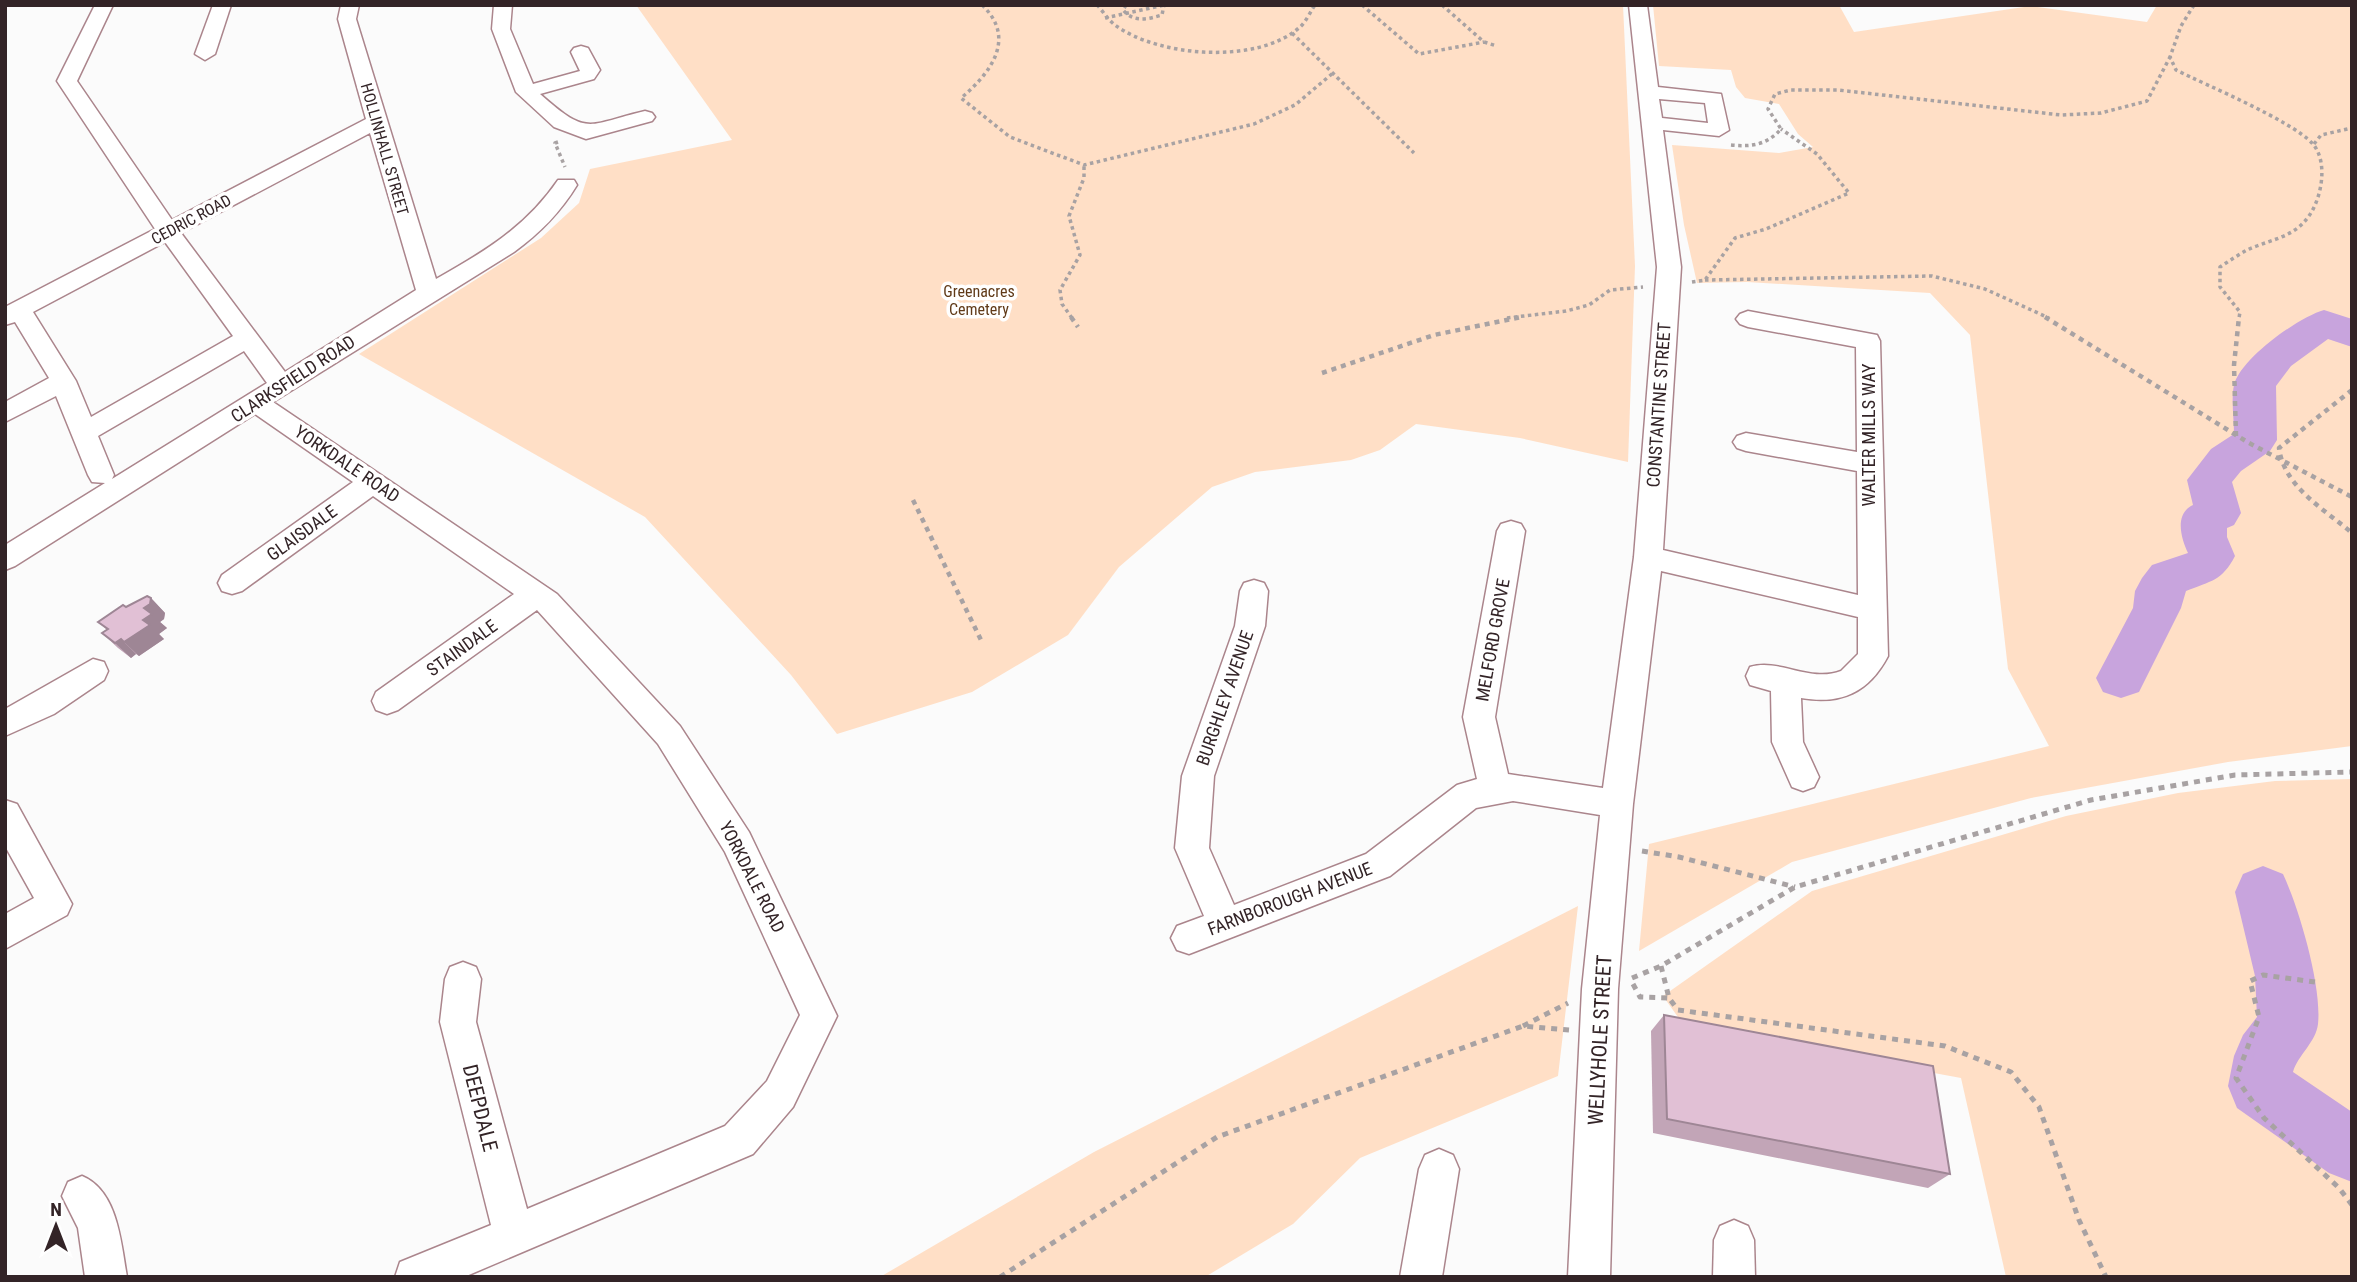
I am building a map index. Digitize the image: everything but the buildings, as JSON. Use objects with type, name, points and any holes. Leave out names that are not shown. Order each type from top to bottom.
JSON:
[{"type":"street","name":"YORKDALE ROAD","points":[[104,5],[67,80],[169,231],[247,339],[270,395],[373,482],[547,602],[669,735],[737,842],[819,1016],[780,1094],[739,1140],[415,1277]]},
{"type":"street","points":[[205,54],[222,5]]},
{"type":"street","name":"HOLLINHALL STREET","points":[[350,5],[347,19],[428,293]]},
{"type":"street","points":[[503,5],[501,29],[526,92],[561,123],[586,133],[645,117]]},
{"type":"street","name":"CONSTANTINE STREET","points":[[1617,804],[1648,557],[1670,268],[1638,5]]},
{"type":"street","points":[[526,92],[587,75],[590,70],[580,52]]},
{"type":"street","points":[[1649,92],[1714,98],[1719,130],[1652,123]]},
{"type":"street","name":"CEDRIC ROAD","points":[[12,313],[377,121]]},
{"type":"street","name":"CLARKSFIELD ROAD","points":[[6,555],[270,395],[428,293],[492,257],[555,207],[566,185]]},
{"type":"street","points":[[12,313],[63,381],[101,475]]},
{"type":"street","name":"WALTER MILLS WAY","points":[[1748,318],[1868,341],[1870,610],[1873,656],[1866,672],[1854,682],[1836,685],[1774,679],[1784,716],[1787,748],[1803,777]]},
{"type":"street","points":[[85,432],[247,339]]},
{"type":"street","points":[[5,413],[63,381]]},
{"type":"street","points":[[1746,442],[1869,464]]},
{"type":"street","name":"GLAISDALE","points":[[232,583],[373,482]]},
{"type":"street","name":"MELFORD GROVE","points":[[1496,790],[1479,718],[1511,531]]},
{"type":"street","points":[[1648,557],[1870,610]]},
{"type":"street","name":"BURGHLEY AVENUE","points":[[1225,924],[1192,848],[1198,776],[1250,626],[1254,591]]},
{"type":"street","name":"STAINDALE","points":[[387,701],[536,594]]},
{"type":"street","points":[[5,723],[43,705],[93,671]]},
{"type":"street","name":"FARNBOROUGH AVENUE","points":[[1189,938],[1378,865],[1468,795],[1513,787],[1617,804]]},
{"type":"street","name":"WELLYHOLE STREET","points":[[1589,1277],[1600,989],[1617,804]]},
{"type":"street","points":[[5,814],[55,904],[5,933]]},
{"type":"street","name":"DEEPDALE","points":[[463,979],[458,1022],[514,1237]]},
{"type":"street","points":[[1421,1277],[1439,1170]]},
{"type":"street","points":[[82,1196],[97,1223],[107,1277]]},
{"type":"path","points":[[982,5],[994,16],[997,24],[999,34],[996,58],[983,79],[961,98],[1010,137],[1084,165],[1254,124],[1295,105],[1333,73]]},
{"type":"path","points":[[1097,5],[1105,18],[1137,39],[1184,51],[1237,50],[1292,33],[1309,19],[1315,5]]},
{"type":"path","points":[[1125,13],[1126,5]]},
{"type":"path","points":[[1141,5],[1152,19]]},
{"type":"path","points":[[1105,18],[1125,13],[1164,5],[1162,15],[1152,19],[1133,18],[1125,13]]},
{"type":"path","points":[[1362,5],[1419,54],[1484,41]]},
{"type":"path","points":[[1442,5],[1484,41],[1497,46]]},
{"type":"path","points":[[1705,280],[1735,238],[1766,229],[1849,194],[1817,154],[1781,129],[1768,110],[1775,94],[1796,87],[1959,106],[2073,115],[2098,113],[2147,101],[2170,57],[2180,26],[2194,5]]},
{"type":"path","points":[[1292,33],[1414,153]]},
{"type":"path","points":[[2170,57],[2176,70],[2257,109],[2314,144],[2320,164],[2321,191],[2305,222],[2284,236],[2247,250],[2220,267],[2220,287],[2240,312],[2234,365],[2236,436]]},
{"type":"path","points":[[2314,144],[2321,135],[2352,128]]},
{"type":"path","points":[[1724,145],[1751,147],[1763,143],[1781,129]]},
{"type":"path","points":[[566,185],[566,169],[555,143],[586,133]]},
{"type":"path","points":[[1078,327],[1060,302],[1058,293],[1064,276],[1080,255],[1069,216],[1084,178],[1084,165]]},
{"type":"path","points":[[1322,373],[1434,335],[1494,320],[1589,305],[1610,290],[1705,280],[1830,280],[1899,274],[1949,279],[2016,302],[2096,347],[2236,436],[2352,497]]},
{"type":"path","points":[[2352,390],[2279,448],[2278,459],[2298,488],[2352,533]]},
{"type":"path","points":[[913,500],[982,642]]},
{"type":"path","points":[[1669,998],[1640,997],[1630,979],[1661,966],[1795,887],[2091,800],[2235,775],[2352,772]]},
{"type":"path","points":[[1613,847],[1679,857],[1795,887]]},
{"type":"path","points":[[1661,966],[1669,998],[1678,1010],[1945,1046],[2011,1072],[2039,1107],[2079,1220],[2106,1277]]},
{"type":"path","points":[[2315,982],[2263,975],[2249,981],[2259,1017],[2236,1078],[2264,1118],[2339,1188],[2352,1205]]},
{"type":"path","points":[[1000,1277],[1217,1137],[1523,1026],[1572,1002]]},
{"type":"path","points":[[1523,1026],[1571,1030]]},
{"type":"green space","name":"Greenacres Cemetery","points":[[636,5],[1623,5],[1635,266],[1628,462],[1520,438],[1416,424],[1380,450],[1351,460],[1255,472],[1212,487],[1119,567],[1068,635],[972,692],[837,734],[791,675],[645,517],[359,354],[541,238],[579,203],[590,169],[732,140]]},
{"type":"green space","points":[[1653,5],[1839,5],[1854,32],[2031,6],[2147,22],[2157,5],[2352,5],[2352,746],[2228,762],[2031,798],[1792,862],[1639,951],[1649,844],[2049,746],[2008,669],[1970,335],[1930,293],[1747,282],[1697,283],[1684,225],[1672,145],[1779,153],[1813,147],[1798,134],[1779,104],[1745,98],[1736,87],[1731,70],[1659,66]]},
{"type":"green space","points":[[2352,779],[2352,1277],[2006,1277],[1961,1078],[1685,1027],[1663,996],[1812,891],[2066,816],[2178,793],[2275,781]]},
{"type":"green space","points":[[1578,906],[1558,1076],[1360,1158],[1293,1224],[1205,1277],[880,1277],[1094,1152]]},
{"type":"waterway","points":[[2121,678],[2157,608],[2159,591],[2169,578],[2205,565],[2212,556],[2204,537],[2204,519],[2218,513],[2209,480],[2226,460],[2255,440],[2255,384],[2277,357],[2324,323],[2352,334]]},
{"type":"waterway","points":[[2263,892],[2284,976],[2288,1025],[2265,1056],[2259,1086],[2352,1150]]}]
